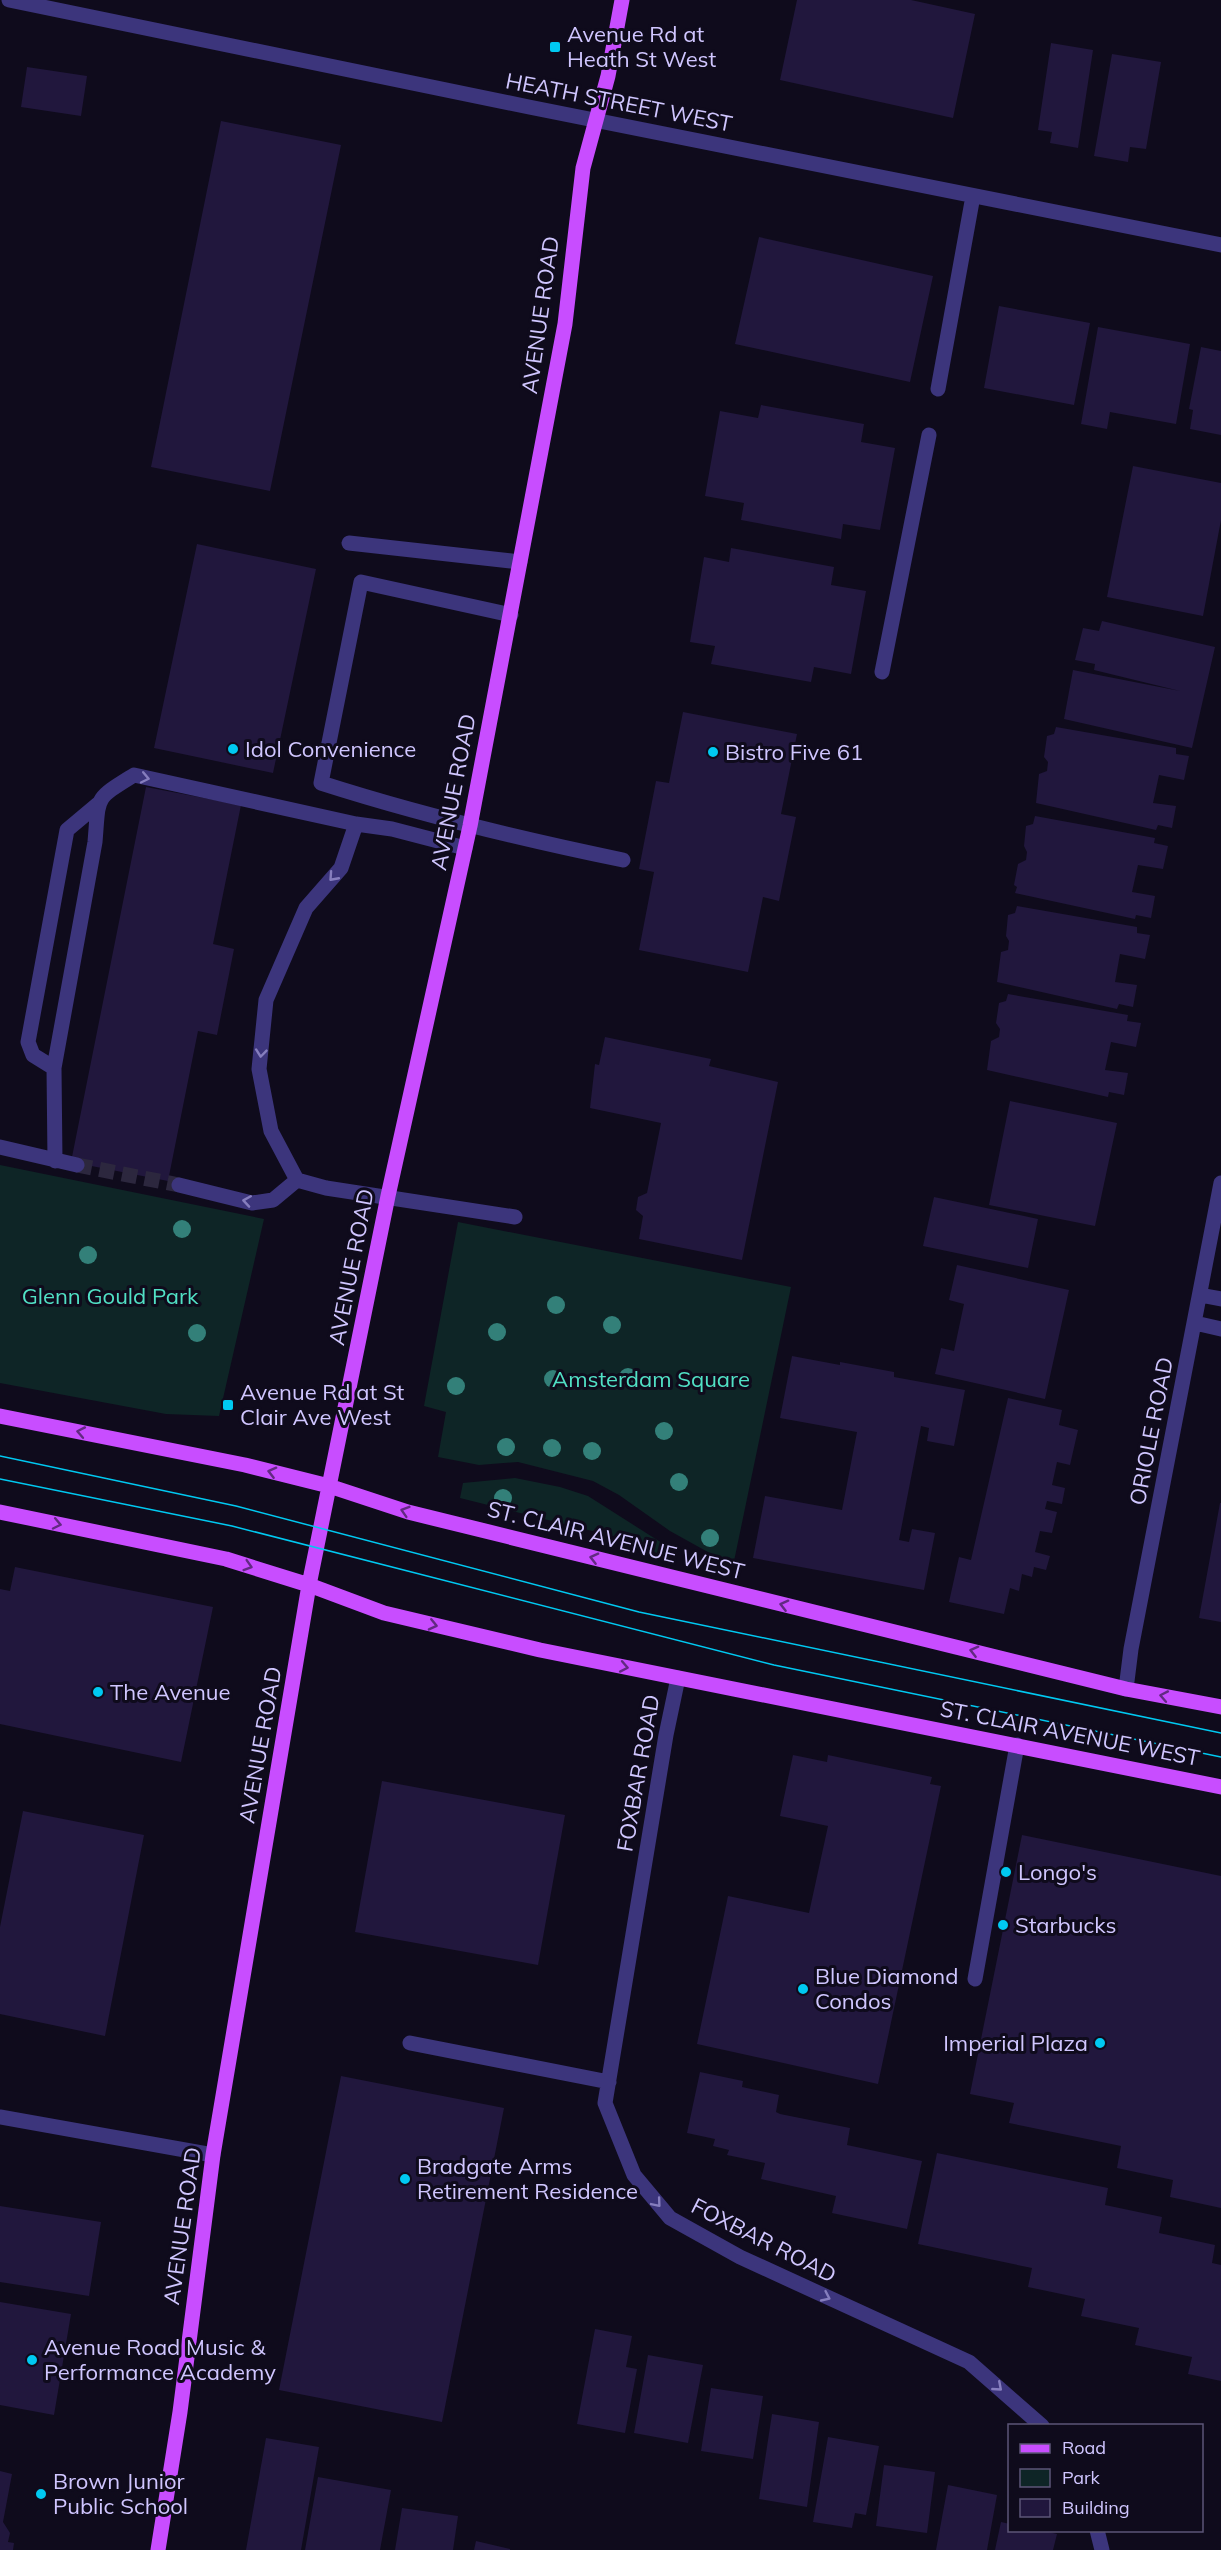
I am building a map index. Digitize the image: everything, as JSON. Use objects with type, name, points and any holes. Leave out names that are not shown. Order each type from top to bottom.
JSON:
[{"type":"main road","name":"AVENUE ROAD","points":[[158,2550],[180,2412],[213,2155],[309,1585],[388,1196],[470,826],[566,324],[583,168],[608,76],[622,0]]},
{"type":"main road","name":"ST. CLAIR AVENUE WEST","points":[[0,1416],[245,1465],[329,1486],[408,1512],[1126,1689],[1221,1707]]},
{"type":"main road","name":"ST. CLAIR AVENUE WEST","points":[[0,1512],[226,1559],[309,1585],[384,1613],[540,1650],[1221,1787]]},
{"type":"street","name":"HEATH STREET WEST","points":[[9,0],[1221,245]]},
{"type":"street","points":[[938,388],[973,196]]},
{"type":"street","points":[[882,672],[929,435]]},
{"type":"street","points":[[349,543],[520,562]]},
{"type":"street","points":[[511,615],[361,582],[321,783],[396,807],[470,826],[623,860]]},
{"type":"street","points":[[54,1068],[33,1055],[28,1042],[67,830],[98,804],[103,795],[134,775],[356,824],[392,829],[465,848]]},
{"type":"street","points":[[55,1161],[54,1068],[95,842],[98,804]]},
{"type":"street","points":[[356,824],[341,868],[306,908],[266,1000],[259,1069],[271,1131],[297,1180],[326,1188],[515,1217]]},
{"type":"street","points":[[0,1147],[76,1165]]},
{"type":"street","points":[[179,1185],[252,1203],[273,1200],[297,1180]]},
{"type":"street","name":"ORIOLE ROAD","points":[[1126,1689],[1131,1649],[1221,1183]]},
{"type":"street","points":[[1200,1295],[1221,1299]]},
{"type":"street","points":[[1195,1323],[1221,1329]]},
{"type":"street","name":"FOXBAR ROAD","points":[[678,1678],[660,1769],[605,2103],[634,2175],[670,2218],[740,2257],[969,2362],[1040,2424]]},
{"type":"street","points":[[975,1979],[1017,1745]]},
{"type":"street","points":[[410,2043],[609,2082]]},
{"type":"street","points":[[0,2117],[213,2155]]},
{"type":"street","points":[[1098,2532],[1102,2550]]},
{"type":"green space","name":"Glenn Gould Park","points":[[0,1165],[264,1219],[219,1416],[166,1414],[0,1383]]},
{"type":"green space","name":"Amsterdam Square","points":[[458,1222],[791,1287],[733,1566],[670,1531],[619,1495],[593,1481],[518,1462],[479,1465],[438,1457],[446,1412],[424,1406]]},
{"type":"green space","points":[[515,1478],[560,1487],[588,1496],[662,1543],[657,1553],[616,1537],[460,1498],[463,1483]]},
{"type":"building","points":[[797,0],[911,0],[975,14],[953,118],[780,80]]},
{"type":"building","points":[[1051,43],[1093,50],[1078,148],[1050,143],[1052,132],[1038,130]]},
{"type":"building","points":[[1112,54],[1161,62],[1146,149],[1130,147],[1128,162],[1094,156]]},
{"type":"building","points":[[27,67],[87,76],[81,116],[21,107]]},
{"type":"building","points":[[221,121],[341,145],[270,491],[151,467]]},
{"type":"building","points":[[759,237],[933,276],[910,382],[735,344]]},
{"type":"building","points":[[999,306],[1090,323],[1074,405],[984,388]]},
{"type":"building","points":[[1098,327],[1190,344],[1176,424],[1110,412],[1107,429],[1081,424]]},
{"type":"building","points":[[1201,347],[1221,351],[1221,435],[1190,429],[1193,410],[1189,409]]},
{"type":"building","points":[[761,405],[864,424],[861,442],[895,448],[880,530],[843,524],[841,539],[741,520],[744,503],[705,496],[720,411],[758,418]]},
{"type":"building","points":[[1133,466],[1221,483],[1221,520],[1203,616],[1107,597]]},
{"type":"building","points":[[197,544],[316,569],[273,773],[154,748]]},
{"type":"building","points":[[731,548],[834,567],[831,585],[866,591],[851,674],[814,667],[811,682],[711,664],[715,646],[690,642],[704,557],[729,562]]},
{"type":"building","points":[[1102,621],[1215,647],[1192,748],[1064,719],[1073,670],[1180,691],[1094,670],[1095,664],[1075,660],[1083,628],[1099,631]]},
{"type":"building","points":[[683,712],[797,734],[781,814],[796,817],[779,901],[763,897],[748,972],[639,950],[654,872],[639,869],[656,781],[669,783]]},
{"type":"building","points":[[1056,727],[1176,748],[1176,754],[1189,756],[1184,780],[1159,775],[1153,803],[1176,806],[1172,828],[1158,825],[1156,830],[1036,803],[1039,774],[1047,771],[1048,762],[1044,757],[1047,736],[1054,734]]},
{"type":"building","points":[[146,787],[241,805],[213,944],[234,949],[217,1035],[198,1031],[168,1181],[71,1162]]},
{"type":"building","points":[[1035,816],[1155,838],[1154,843],[1168,846],[1163,869],[1138,865],[1132,892],[1155,896],[1151,918],[1136,915],[1135,919],[1015,893],[1017,887],[1014,885],[1018,864],[1026,860],[1027,852],[1024,846],[1026,826],[1033,824]]},
{"type":"building","points":[[1017,906],[1137,927],[1137,933],[1150,935],[1145,959],[1120,954],[1115,982],[1137,985],[1133,1007],[1119,1004],[1117,1009],[997,982],[1001,952],[1008,950],[1009,941],[1006,936],[1008,915],[1015,913]]},
{"type":"building","points":[[1008,994],[1128,1015],[1127,1021],[1141,1023],[1136,1047],[1111,1042],[1105,1070],[1128,1073],[1124,1095],[1109,1092],[1108,1097],[987,1070],[991,1041],[999,1037],[1000,1029],[996,1023],[999,1003],[1006,1001]]},
{"type":"building","points":[[605,1037],[711,1059],[709,1066],[778,1082],[742,1260],[639,1239],[643,1216],[636,1210],[638,1197],[647,1193],[661,1123],[590,1108],[595,1064],[599,1065]]},
{"type":"building","points":[[1010,1101],[1117,1123],[1095,1226],[989,1205]]},
{"type":"building","points":[[934,1197],[1038,1219],[1028,1268],[923,1246]]},
{"type":"building","points":[[957,1265],[1069,1290],[1045,1399],[935,1374],[941,1348],[954,1351],[964,1304],[949,1300]]},
{"type":"building","points":[[792,1356],[894,1372],[894,1377],[965,1390],[954,1446],[927,1441],[929,1428],[921,1426],[899,1540],[909,1542],[912,1529],[935,1533],[924,1590],[753,1558],[765,1496],[842,1510],[857,1432],[780,1418]]},
{"type":"building","points":[[1008,1398],[1062,1410],[1059,1425],[1078,1430],[1070,1465],[1057,1462],[1052,1485],[1065,1488],[1062,1504],[1047,1501],[1045,1509],[1057,1512],[1052,1533],[1040,1531],[1035,1552],[1050,1556],[1046,1570],[1034,1567],[1032,1577],[1022,1574],[1019,1591],[1010,1588],[1004,1614],[949,1602],[959,1557],[971,1560]]},
{"type":"building","points":[[1221,1503],[1221,1622],[1199,1618]]},
{"type":"building","name":"The Avenue","points":[[15,1567],[213,1607],[181,1762],[0,1724],[0,1589],[10,1591]]},
{"type":"building","points":[[793,1755],[827,1762],[828,1755],[932,1777],[930,1784],[941,1786],[878,2084],[697,2044],[728,1896],[809,1913],[828,1826],[780,1816]]},
{"type":"building","points":[[382,1781],[565,1815],[538,1965],[355,1932]]},
{"type":"building","points":[[23,1811],[144,1835],[105,2036],[0,2014],[0,1927]]},
{"type":"building","name":"Imperial Plaza","points":[[1022,1835],[1221,1876],[1221,2208],[1170,2197],[1173,2180],[1117,2168],[1121,2146],[1009,2123],[1014,2103],[970,2094]]},
{"type":"building","points":[[700,2072],[743,2081],[742,2087],[779,2095],[776,2112],[780,2114],[850,2128],[847,2145],[922,2161],[907,2229],[832,2213],[836,2196],[761,2179],[765,2163],[727,2155],[729,2150],[713,2146],[715,2139],[687,2133]]},
{"type":"building","name":"Bradgate Arms Retirement Residence","points":[[341,2076],[504,2108],[442,2422],[279,2390]]},
{"type":"building","points":[[937,2153],[1108,2188],[1105,2205],[1162,2217],[1159,2233],[1215,2245],[1212,2263],[1221,2265],[1221,2381],[1188,2374],[1192,2357],[1135,2345],[1139,2328],[1081,2316],[1085,2299],[1028,2287],[1032,2268],[918,2244]]},
{"type":"building","points":[[0,2206],[101,2222],[89,2296],[0,2282]]},
{"type":"building","name":"Avenue Road Music & Performance Academy","points":[[0,2302],[71,2314],[54,2415],[0,2405]]},
{"type":"building","points":[[595,2329],[632,2336],[626,2367],[637,2369],[625,2433],[577,2424]]},
{"type":"building","points":[[648,2355],[703,2365],[688,2443],[634,2433]]},
{"type":"building","points":[[711,2388],[763,2396],[753,2459],[701,2451]]},
{"type":"building","points":[[772,2414],[819,2422],[807,2507],[759,2499]]},
{"type":"building","points":[[828,2437],[879,2446],[866,2515],[855,2513],[852,2528],[813,2522]]},
{"type":"building","points":[[266,2438],[319,2447],[301,2550],[246,2550]]},
{"type":"building","points":[[884,2465],[935,2472],[927,2533],[876,2526]]},
{"type":"building","points":[[0,2471],[12,2474],[3,2522],[10,2533],[8,2542],[14,2543],[13,2550],[0,2550]]},
{"type":"building","points":[[318,2477],[391,2490],[380,2550],[305,2550]]},
{"type":"building","points":[[948,2485],[997,2495],[987,2550],[936,2550]]},
{"type":"building","points":[[402,2508],[458,2516],[453,2550],[395,2550]]},
{"type":"building","points":[[1001,2522],[1008,2524],[1008,2532],[1057,2534],[1053,2550],[995,2550]]},
{"type":"building","points":[[476,2541],[510,2549],[510,2550],[474,2550]]},
{"type":"tunnel","points":[[77,1165],[179,1185]]},
{"type":"tram line","points":[[0,1456],[236,1506],[639,1612],[1221,1733]]},
{"type":"tram line","points":[[0,1479],[232,1526],[774,1665],[1221,1757]]},
{"type":"place","name":"Avenue Rd at Heath St West","points":[[555,47]]},
{"type":"place","name":"Idol Convenience","points":[[233,749]]},
{"type":"place","name":"Bistro Five 61","points":[[713,752]]},
{"type":"place","name":"Avenue Rd at St Clair Ave West","points":[[228,1405]]},
{"type":"place","name":"The Avenue","points":[[98,1692]]},
{"type":"place","name":"Longo's","points":[[1006,1872]]},
{"type":"place","name":"Starbucks","points":[[1003,1925]]},
{"type":"place","name":"Blue Diamond Condos","points":[[803,1989]]},
{"type":"place","name":"Imperial Plaza","points":[[1100,2043]]},
{"type":"place","name":"Bradgate Arms Retirement Residence","points":[[405,2179]]},
{"type":"place","name":"Avenue Road Music & Performance Academy","points":[[32,2360]]},
{"type":"place","name":"Brown Junior Public School","points":[[41,2494]]}]
